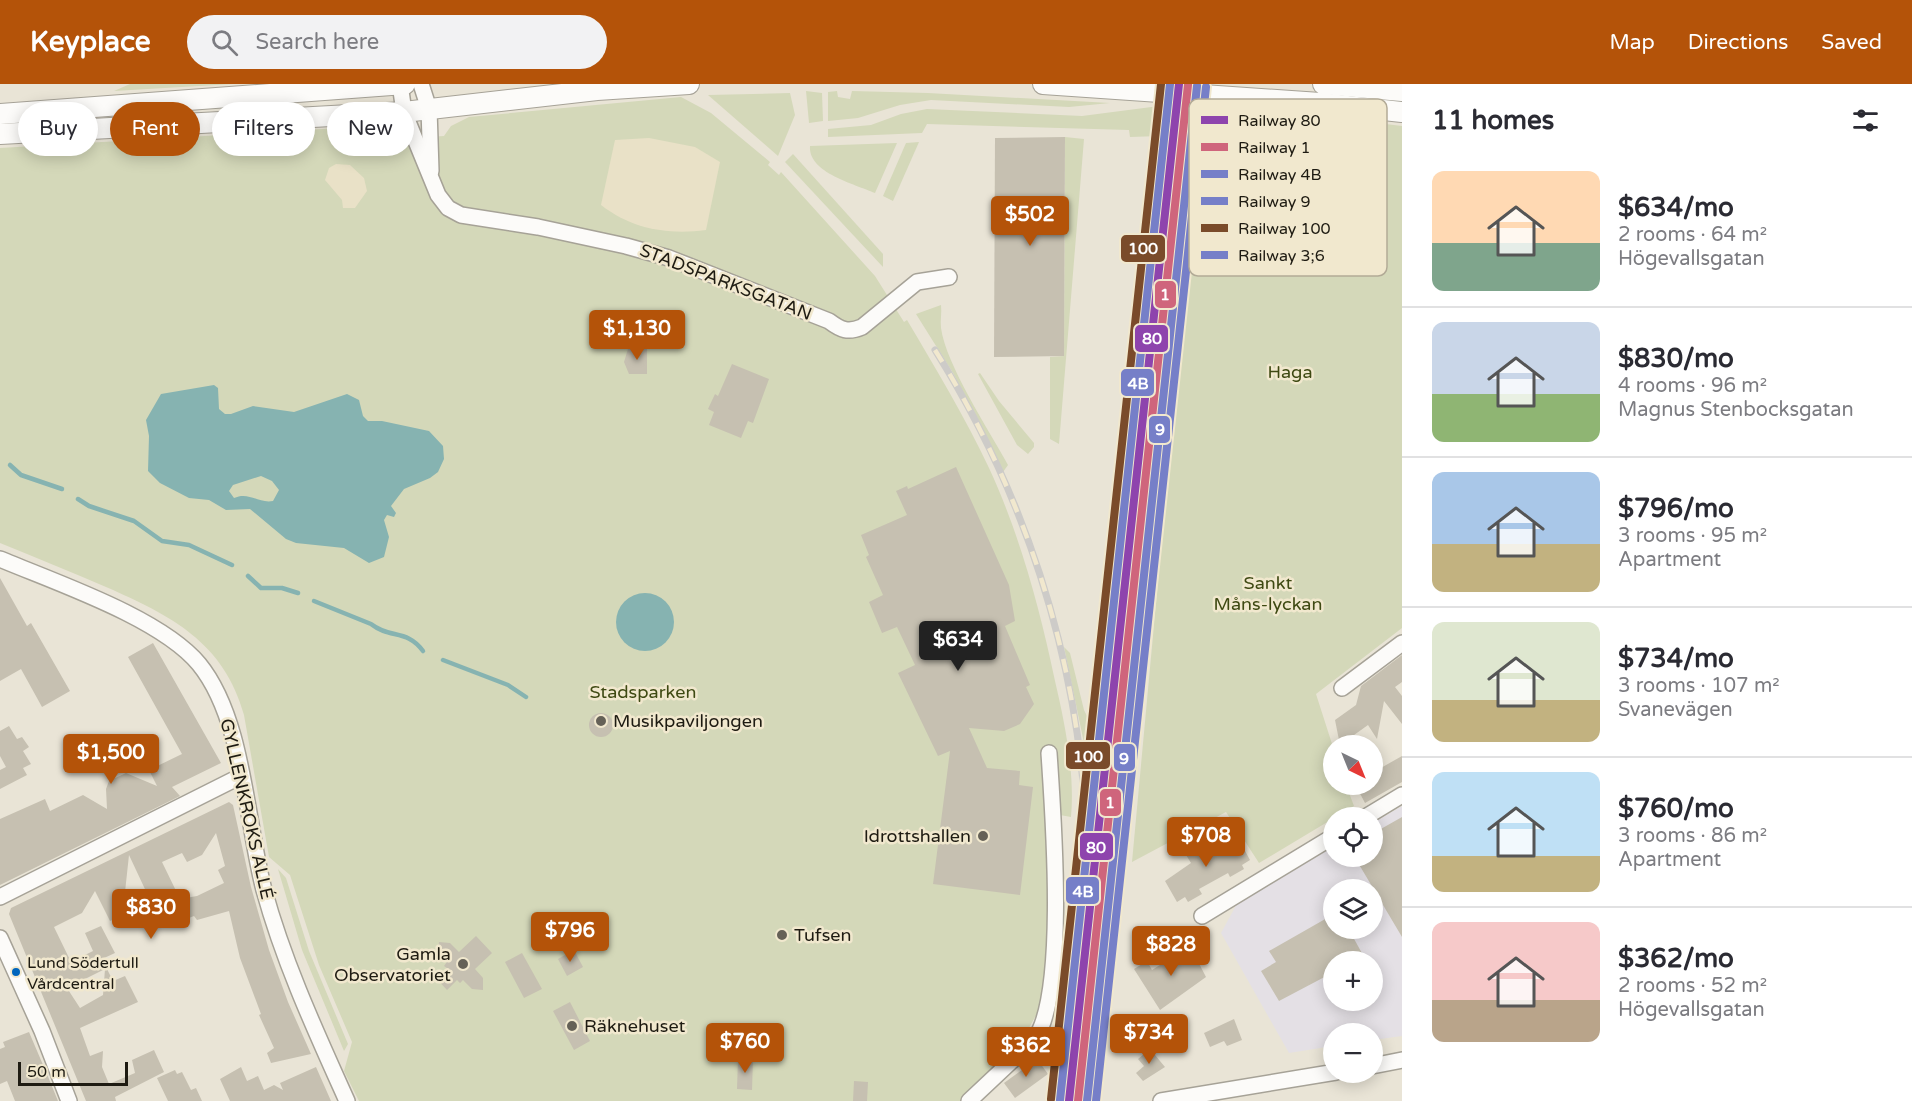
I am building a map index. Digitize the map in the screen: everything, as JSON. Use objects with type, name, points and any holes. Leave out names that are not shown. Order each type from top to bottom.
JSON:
[{"type":"main road","points":[[0,114],[405,84]]},
{"type":"main road","points":[[414,111],[597,90],[688,84]]},
{"type":"main road","points":[[1043,84],[1262,99]]},
{"type":"main road","points":[[1323,84],[1402,91]]},
{"type":"main road","points":[[1387,110],[1402,112]]},
{"type":"main road","points":[[0,134],[327,116]]},
{"type":"street","name":"STADSPARKSGATAN","points":[[400,84],[403,102]]},
{"type":"street","points":[[421,84],[429,109],[431,180]]},
{"type":"street","name":"STADSPARKSGATAN","points":[[414,137],[442,202],[461,215],[582,235],[669,258],[830,321],[841,330],[853,331],[862,327],[917,282],[949,277]]},
{"type":"street","name":"GYLLENKROKS ALLÉ","points":[[0,559],[150,625],[199,664],[220,698],[230,727],[264,889],[294,981],[347,1101]]},
{"type":"street","points":[[1342,688],[1402,643]]},
{"type":"street","points":[[969,1101],[1035,1039],[1042,1026],[1049,999],[1054,928],[1049,753]]},
{"type":"street","points":[[0,897],[241,776]]},
{"type":"street","points":[[1382,807],[1402,795]]},
{"type":"street","points":[[1202,916],[1323,843]]},
{"type":"street","points":[[0,938],[42,1031],[69,1101]]},
{"type":"street","points":[[1383,1064],[1402,1060]]},
{"type":"street","points":[[1161,1101],[1323,1074]]},
{"type":"shaded area","points":[[1402,806],[1402,1036],[1383,1039],[1383,1023],[1323,1023],[1323,1048],[1289,1053],[1221,933],[1239,900],[1323,851],[1323,867],[1383,867],[1383,817]]},
{"type":"green space","points":[[130,84],[233,84],[114,91]]},
{"type":"green space","points":[[806,91],[822,93],[823,121],[809,123]]},
{"type":"green space","points":[[837,91],[838,97],[850,99],[852,91],[1110,103],[1069,107],[931,100],[900,105],[858,118],[828,121],[828,92]]},
{"type":"green space","points":[[790,93],[795,115],[778,156],[708,95]]},
{"type":"green space","name":"Stadsparken","points":[[681,97],[711,113],[770,162],[768,165],[779,175],[781,172],[875,276],[904,322],[907,320],[980,449],[1020,546],[1043,627],[1068,749],[1072,800],[1071,817],[1060,815],[1045,980],[1039,1010],[1020,1044],[996,1069],[969,1090],[965,1101],[359,1101],[344,1071],[352,1042],[319,965],[290,875],[269,857],[244,715],[235,690],[223,668],[192,634],[152,609],[106,587],[0,543],[0,148],[18,147],[18,156],[98,156],[98,142],[110,142],[110,156],[200,156],[200,136],[212,135],[212,156],[315,156],[315,129],[327,129],[327,156],[414,156],[414,138],[444,136],[451,126],[469,117]]},
{"type":"green space","points":[[1167,105],[1168,122],[1091,846],[1084,743],[1064,647],[1070,653],[1084,710],[1091,724],[1096,717],[1099,699],[1097,646],[1110,611],[1121,548],[1125,453],[1160,136],[1130,137],[1129,130],[927,124],[922,133],[828,137],[828,129],[871,125],[901,114],[927,109],[1082,116]]},
{"type":"green space","points":[[1387,124],[1402,126],[1402,628],[1316,694],[1329,735],[1323,735],[1323,795],[1350,795],[1354,806],[1323,807],[1323,825],[1259,863],[1226,812],[1132,862],[1189,247],[1189,276],[1387,276]]},
{"type":"green space","points":[[1065,137],[1084,139],[1059,444],[1050,439],[1050,357],[1064,356]]},
{"type":"green space","points":[[919,142],[893,201],[883,196],[906,143]]},
{"type":"green space","points":[[897,143],[875,193],[824,170],[811,155],[810,146]]},
{"type":"green space","points":[[793,154],[883,254],[883,267],[785,162]]},
{"type":"green space","points":[[941,305],[941,328],[951,360],[1008,465],[1003,472],[953,373],[916,314]]},
{"type":"green space","points":[[980,373],[999,401],[1034,443],[1034,447],[1028,454],[1017,445],[978,374]]},
{"type":"green space","points":[[278,869],[286,878],[309,951],[348,1044],[344,1051],[302,950]]},
{"type":"sand","points":[[649,138],[695,147],[720,162],[706,230],[678,232],[650,228],[625,220],[601,205],[615,140]]},
{"type":"sand","points":[[336,164],[350,165],[364,178],[367,191],[355,208],[343,208],[342,200],[325,180],[329,168]]},
{"type":"water","points":[[214,385],[218,388],[219,409],[225,414],[231,414],[253,406],[294,412],[347,394],[359,400],[363,416],[368,421],[382,421],[429,431],[443,446],[444,459],[438,472],[404,489],[391,506],[396,513],[394,517],[387,515],[384,520],[389,537],[384,557],[369,563],[344,548],[296,543],[286,539],[250,509],[226,510],[209,500],[189,498],[160,483],[148,471],[149,436],[146,420],[161,394]],"holes":[[[261,476],[272,481],[279,490],[273,501],[244,496],[234,498],[229,491],[233,485]]]},
{"type":"water","points":[[645,593],[661,598],[669,606],[674,622],[669,638],[661,646],[645,651],[629,646],[621,638],[616,622],[621,606],[629,598]]},
{"type":"building","points":[[1065,137],[1064,356],[994,357],[995,138]]},
{"type":"building","points":[[628,349],[647,349],[647,374],[629,374],[624,362]]},
{"type":"building","points":[[732,364],[769,379],[753,423],[748,421],[741,438],[709,425],[714,412],[708,409],[715,394],[718,396]]},
{"type":"building","points":[[956,467],[1009,585],[1015,621],[1005,626],[1030,685],[1026,687],[1034,704],[1020,724],[1004,731],[969,728],[987,768],[1020,771],[1019,785],[1033,787],[1020,895],[933,884],[950,751],[938,756],[898,673],[915,665],[897,627],[882,633],[869,602],[883,595],[866,557],[869,555],[861,535],[907,515],[896,491],[907,486],[908,489]]},
{"type":"building","points":[[0,578],[27,626],[31,623],[70,691],[42,707],[21,669],[0,681]]},
{"type":"building","points":[[153,643],[221,763],[172,787],[180,796],[0,885],[0,819],[45,799],[50,811],[83,795],[107,809],[106,789],[109,781],[126,773],[157,786],[149,770],[182,754],[128,657]]},
{"type":"building","points":[[1402,655],[1402,682],[1395,687],[1402,696],[1402,724],[1384,701],[1378,735],[1374,735],[1368,725],[1354,735],[1338,735],[1335,720],[1356,705],[1361,686]]},
{"type":"building","name":"Musikpaviljongen","points":[[601,713],[606,714],[612,720],[612,730],[606,736],[601,737],[596,736],[590,730],[589,725],[590,720],[596,714]]},
{"type":"building","points":[[9,726],[17,739],[22,737],[29,747],[23,751],[31,764],[23,768],[27,775],[0,789],[0,770],[6,767],[0,756],[0,731]]},
{"type":"building","points":[[1402,756],[1402,782],[1383,793],[1383,767]]},
{"type":"building","points":[[1361,795],[1379,795],[1365,803]]},
{"type":"building","points":[[229,802],[233,805],[251,887],[269,950],[288,1002],[311,1054],[271,1063],[267,1053],[274,1048],[259,1015],[261,1014],[240,958],[229,911],[197,920],[194,916],[168,926],[156,899],[151,902],[129,855],[125,892],[113,898],[122,916],[110,921],[95,891],[82,913],[54,927],[71,962],[93,951],[85,933],[101,926],[115,953],[102,959],[113,981],[125,976],[138,1002],[80,1028],[90,1056],[103,1051],[102,1067],[109,1084],[135,1073],[132,1060],[154,1050],[164,1072],[115,1097],[116,1101],[86,1101],[9,914],[11,908]],"holes":[[[216,833],[225,866],[218,870],[224,883],[197,896],[180,899],[162,862],[182,853],[187,862],[202,855]],[[105,969],[103,995],[80,1008],[67,988]]]},
{"type":"building","points":[[1402,817],[1402,937],[1383,905],[1383,879],[1368,879],[1361,867],[1383,867],[1383,828]]},
{"type":"building","points":[[1194,836],[1205,855],[1238,838],[1250,860],[1242,865],[1244,869],[1230,877],[1228,873],[1199,889],[1202,894],[1188,902],[1185,897],[1177,902],[1165,881],[1191,863],[1180,845]]},
{"type":"building","points":[[1323,920],[1323,939],[1354,939],[1361,951],[1323,951],[1323,978],[1279,1001],[1261,971],[1276,962],[1269,951]]},
{"type":"building","name":"Gamla Observatoriet","points":[[476,936],[492,953],[475,969],[483,978],[483,990],[472,989],[463,980],[460,983],[457,980],[447,990],[436,978],[447,968],[444,966],[447,962],[438,952],[439,942],[450,943],[459,952]]},
{"type":"building","points":[[1190,946],[1206,977],[1160,1010],[1134,969],[1147,961],[1152,970]]},
{"type":"building","points":[[574,950],[583,967],[567,976],[558,959]]},
{"type":"building","points":[[522,953],[542,989],[524,998],[505,962]]},
{"type":"building","name":"Räknehuset","points":[[570,1002],[590,1041],[574,1050],[553,1011]]},
{"type":"building","points":[[1234,1019],[1242,1040],[1227,1046],[1224,1041],[1210,1047],[1204,1033]]},
{"type":"building","points":[[29,1032],[58,1101],[15,1101],[7,1081],[0,1084],[0,1049],[5,1047],[3,1042]]},
{"type":"building","points":[[1150,1049],[1165,1067],[1143,1081],[1136,1073],[1144,1066],[1138,1059]]},
{"type":"building","points":[[738,1059],[753,1059],[752,1090],[737,1089]]},
{"type":"building","points":[[1037,1059],[1048,1074],[1015,1098],[1004,1083]]},
{"type":"building","points":[[241,1067],[247,1081],[258,1076],[264,1090],[274,1085],[283,1090],[280,1083],[316,1067],[331,1101],[230,1101],[220,1079]]},
{"type":"building","points":[[175,1070],[177,1074],[182,1072],[191,1090],[196,1088],[202,1101],[168,1101],[157,1078]]},
{"type":"building","points":[[854,1081],[868,1082],[867,1101],[853,1101]]},
{"type":"waterway","points":[[10,465],[21,475],[62,489]]},
{"type":"waterway","points":[[78,499],[89,506],[134,521],[162,541],[189,545],[232,565]]},
{"type":"waterway","points":[[248,576],[261,588],[282,588],[298,593]]},
{"type":"waterway","points":[[314,601],[378,629],[405,637],[417,644],[423,651]]},
{"type":"waterway","points":[[443,660],[508,685],[526,697]]},
{"type":"railway","points":[[935,350],[974,419],[1008,490],[1036,564],[1058,640],[1074,717],[1084,795],[1087,874],[1083,953]]},
{"type":"rail line","name":"100","points":[[1051,1099],[1161,84]]},
{"type":"rail line","name":"4B","points":[[1060,1100],[1170,84]]},
{"type":"rail line","name":"80","points":[[1069,1101],[1179,84]]},
{"type":"rail line","name":"1","points":[[1078,1101],[1188,85]]},
{"type":"rail line","name":"9","points":[[1196,99],[1197,86]]},
{"type":"rail line","name":"3;6","points":[[1205,99],[1206,87]]},
{"type":"rail line","name":"9","points":[[1087,1101],[1189,160]]},
{"type":"rail line","name":"3;6","points":[[1096,1101],[1189,244]]},
{"type":"place","name":"Musikpaviljongen","points":[[601,721]]},
{"type":"place","name":"Idrottshallen","points":[[983,836]]},
{"type":"place","name":"Tufsen","points":[[782,935]]},
{"type":"place","name":"Gamla Observatoriet","points":[[463,964]]},
{"type":"place","name":"Lund Södertull Vårdcentral","points":[[16,972]]},
{"type":"place","name":"Räknehuset","points":[[572,1026]]},
{"type":"park label","name":"Haga","points":[[1290,372]]},
{"type":"park label","name":"Sankt Måns-lyckan","points":[[1268,593]]}]
